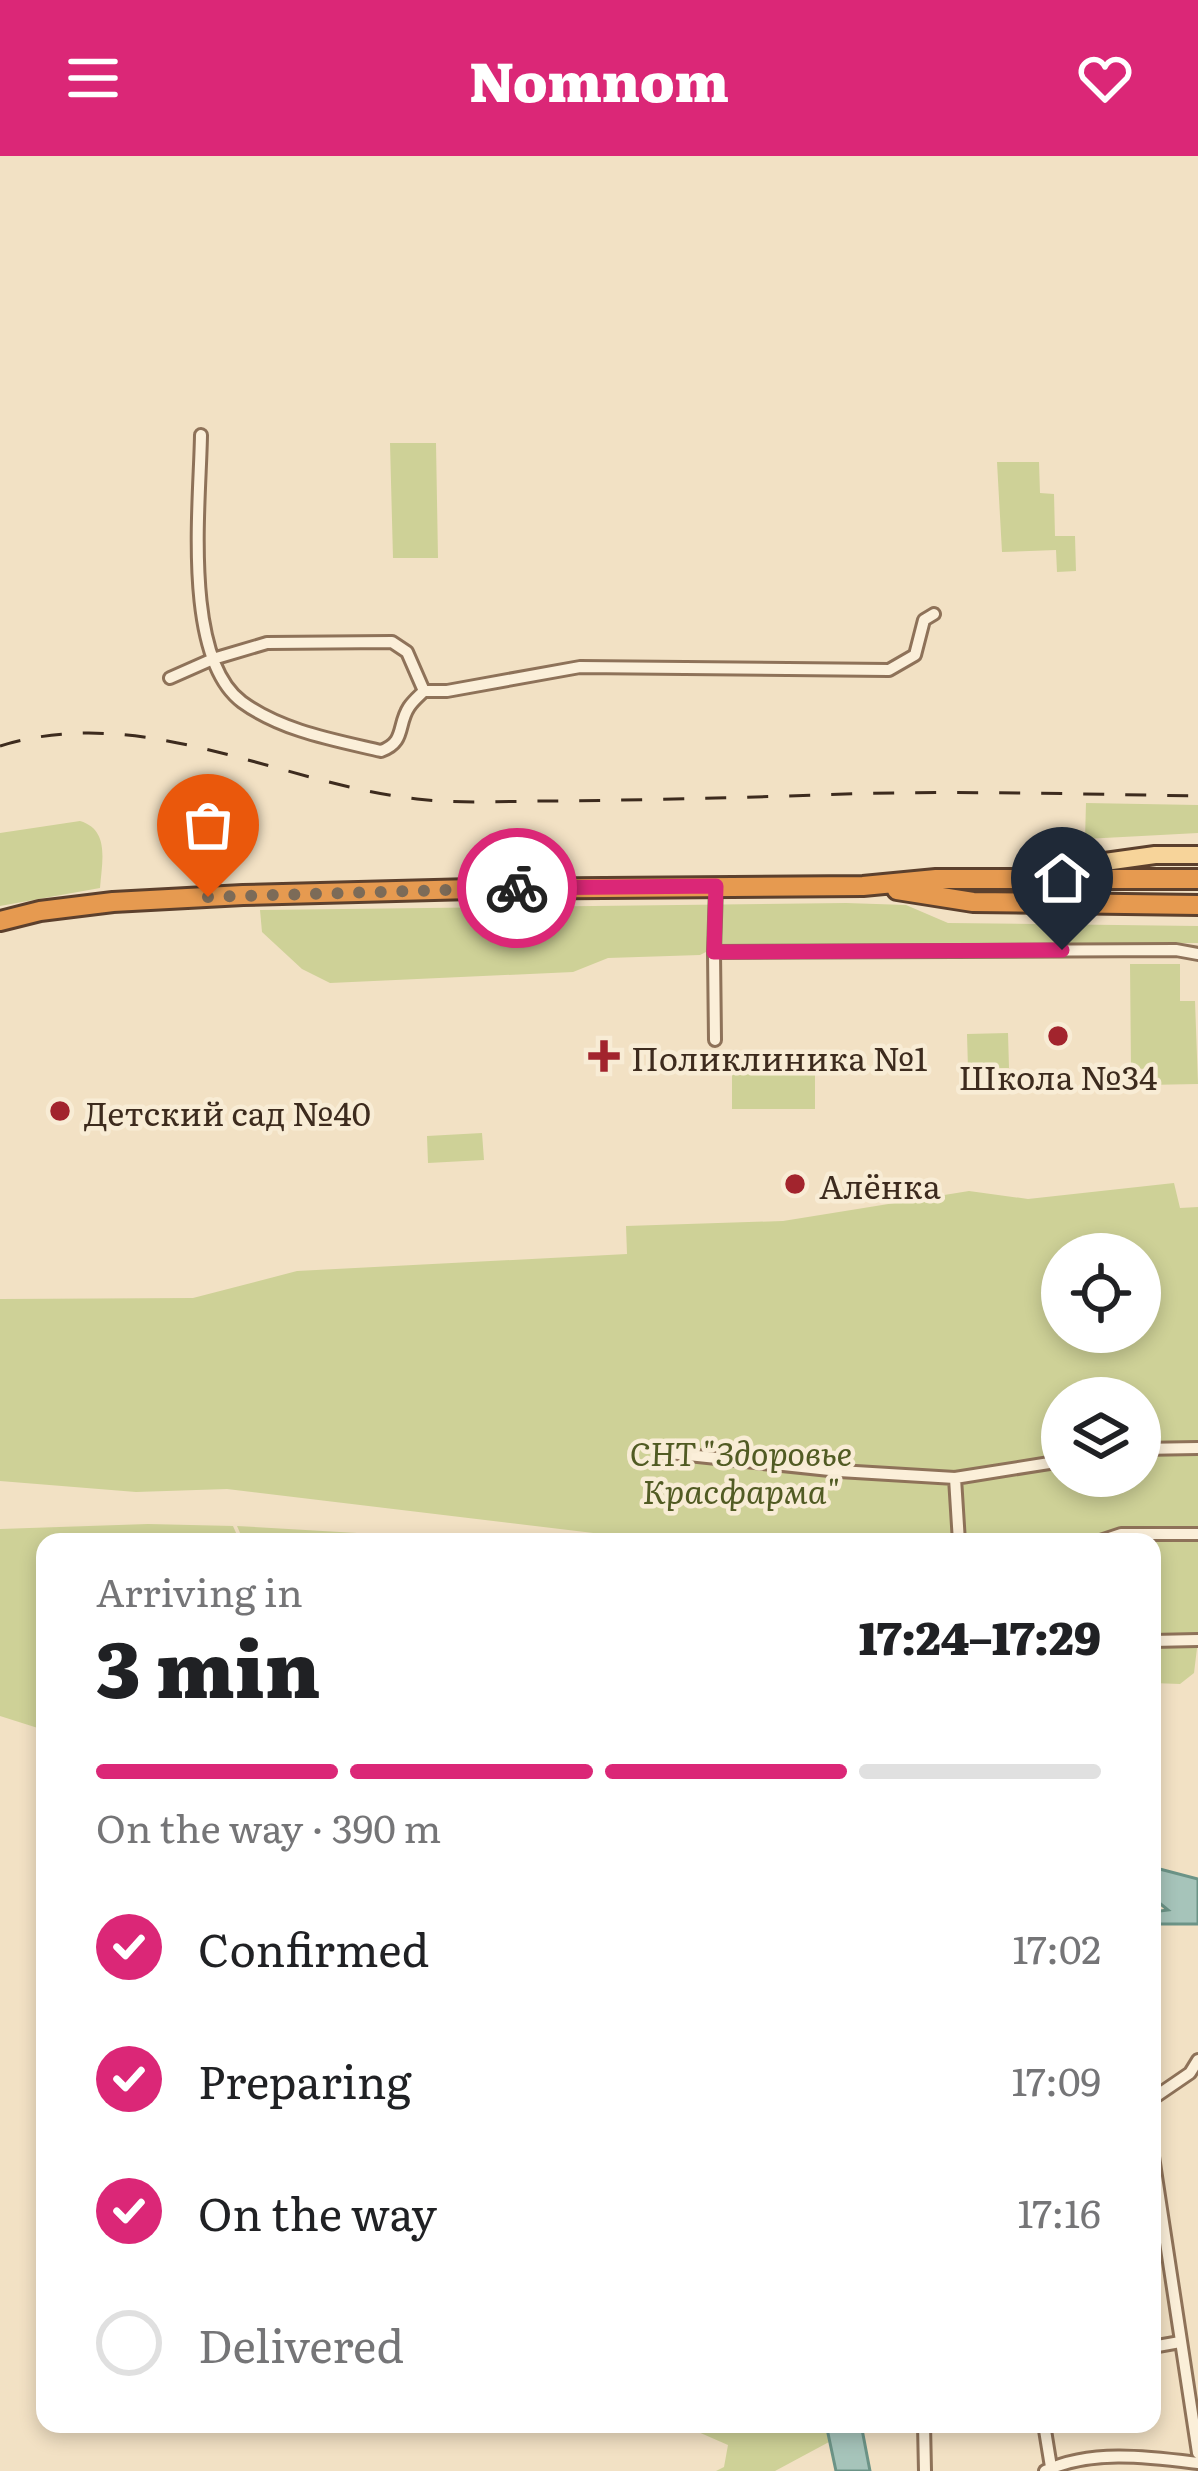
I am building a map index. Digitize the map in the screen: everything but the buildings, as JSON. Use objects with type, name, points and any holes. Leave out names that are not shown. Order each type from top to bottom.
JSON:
[{"type":"highway","points":[[0,921],[112,902],[208,897],[869,885],[936,878],[1198,879]]},
{"type":"highway","points":[[869,885],[974,902],[1198,905]]},
{"type":"main road","points":[[984,879],[1154,855],[1198,855]]},
{"type":"street","points":[[201,436],[198,578],[213,659],[238,700],[308,734],[381,751],[401,737],[406,711],[424,691],[580,667],[889,670],[915,655],[924,620],[934,614]]},
{"type":"street","points":[[170,678],[267,643],[392,642],[407,652],[424,691]]},
{"type":"street","points":[[715,1040],[716,886]]},
{"type":"street","points":[[714,957],[1176,950],[1198,954]]},
{"type":"street","points":[[1161,1449],[1198,1448]]},
{"type":"street","points":[[669,1453],[955,1478],[1041,1464]]},
{"type":"street","points":[[955,1478],[958,1533]]},
{"type":"street","points":[[1161,1534],[1198,1534]]},
{"type":"street","points":[[1161,1641],[1198,1640]]},
{"type":"street","points":[[1161,2093],[1190,2073],[1198,2060]]},
{"type":"street","points":[[1161,2212],[1198,2453]]},
{"type":"street","points":[[1161,2345],[1180,2342]]},
{"type":"street","points":[[924,2433],[926,2471]]},
{"type":"street","points":[[1045,2433],[1048,2469],[1124,2457],[1198,2463]]},
{"type":"green space","points":[[390,443],[436,443],[438,558],[393,558]]},
{"type":"green space","points":[[997,462],[1039,462],[1040,493],[1054,494],[1055,536],[1075,536],[1076,571],[1057,572],[1056,550],[1002,552]]},
{"type":"green space","points":[[1086,803],[1198,805],[1198,833],[1085,839]]},
{"type":"green space","points":[[80,821],[90,825],[100,839],[100,888],[0,906],[0,833]]},
{"type":"green space","points":[[906,905],[948,923],[1198,926],[1198,943],[720,945],[700,955],[608,958],[573,972],[330,983],[302,969],[262,932],[260,910]]},
{"type":"green space","points":[[1130,964],[1180,964],[1180,1001],[1195,1001],[1198,1084],[1146,1085],[1145,1069],[1131,1068]]},
{"type":"green space","points":[[1008,1033],[1009,1068],[968,1069],[967,1034]]},
{"type":"green space","points":[[815,1068],[815,1109],[732,1109],[732,1069]]},
{"type":"green space","points":[[482,1133],[484,1160],[428,1163],[427,1136]]},
{"type":"green space","name":"СНТ \"Здоровье Красфарма\"","points":[[1174,1183],[1180,1208],[1198,1207],[1198,1640],[1194,1673],[1180,1684],[1161,1683],[1161,1533],[593,1533],[227,1489],[136,1492],[0,1481],[0,1299],[193,1298],[297,1271],[627,1254],[626,1226],[783,1221],[969,1191],[1028,1199]]},
{"type":"green space","points":[[148,1524],[233,1526],[236,1533],[36,1533],[36,1727],[0,1716],[0,1529]]},
{"type":"green space","points":[[237,1526],[357,1533],[240,1533]]},
{"type":"green space","points":[[701,2433],[827,2433],[829,2442],[775,2471],[716,2471],[724,2467],[728,2445]]},
{"type":"water","points":[[1161,1869],[1198,1879],[1198,1924],[1161,1924],[1161,1911],[1168,1910],[1161,1904]]},
{"type":"water","points":[[828,2433],[863,2433],[870,2471],[836,2471]]},
{"type":"railway","points":[[0,746],[53,735],[106,733],[158,739],[365,790],[451,801],[912,793],[1198,796]]},
{"type":"way so far","points":[[208,897],[517,888]]},
{"type":"place","name":"Школа №34","points":[[1058,1036]]},
{"type":"place","name":"Поликлиника №1","points":[[604,1056]]},
{"type":"place","name":"Детский сад №40","points":[[60,1111]]},
{"type":"place","name":"Алёнка","points":[[795,1184]]},
{"type":"route","points":[[517,888],[716,886],[714,952],[1062,950]]}]
